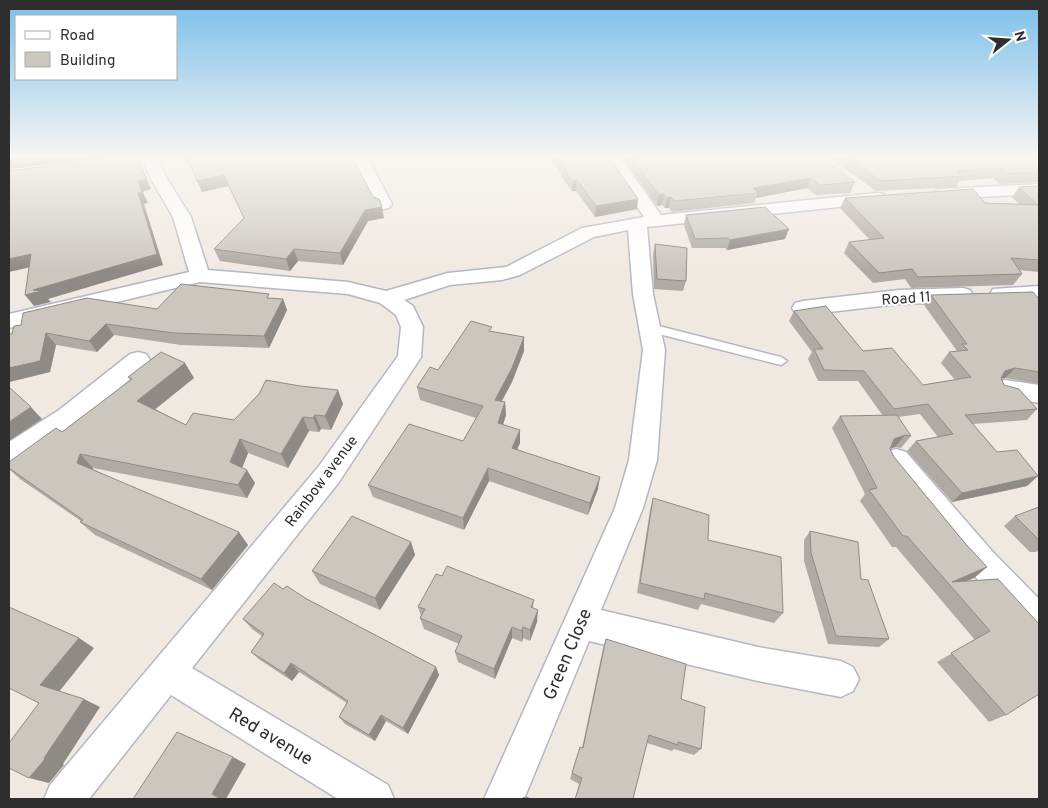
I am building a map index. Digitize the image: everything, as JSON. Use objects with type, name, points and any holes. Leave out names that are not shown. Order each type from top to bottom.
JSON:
[{"type":"street","points":[[169,195],[182,217],[200,276]]},
{"type":"street","points":[[378,195],[383,204]]},
{"type":"street","points":[[632,195],[647,222]]},
{"type":"street","points":[[867,195],[871,198]]},
{"type":"street","points":[[925,195],[931,195]]},
{"type":"street","points":[[387,298],[448,279],[513,272],[589,232],[647,222],[889,197]]},
{"type":"street","name":"Green Close","points":[[504,799],[629,508],[643,460],[654,350],[643,294],[647,222]]},
{"type":"street","name":"Rainbow avenue","points":[[9,321],[200,276],[348,288],[387,298],[405,311],[412,326],[409,357],[330,474],[64,799]]},
{"type":"street","name":"Road 11","points":[[803,308],[899,297],[1039,293]]},
{"type":"street","points":[[9,456],[68,417],[138,360]]},
{"type":"street","points":[[1005,389],[1039,394]]},
{"type":"street","points":[[896,460],[980,561],[1039,624]]},
{"type":"street","points":[[580,622],[758,664],[841,679]]},
{"type":"street","name":"Red avenue","points":[[167,673],[374,799]]},
{"type":"lane","points":[[651,328],[781,361]]},
{"type":"building","points":[[9,195],[139,195],[157,254],[33,290],[42,291],[25,295],[31,254],[9,259]]},
{"type":"building","points":[[233,195],[372,195],[379,199],[382,207],[365,210],[340,253],[294,249],[286,259],[214,249],[244,218]]},
{"type":"building","points":[[588,195],[635,195],[638,199],[596,206]]},
{"type":"building","points":[[665,195],[740,195],[674,201],[671,197],[667,198]]},
{"type":"building","points":[[892,195],[978,195],[985,203],[1038,205],[1027,195],[1039,195],[1039,260],[1011,258],[1022,274],[918,277],[912,269],[879,273],[849,242],[884,238],[845,198]]},
{"type":"building","points":[[765,207],[789,229],[730,240],[728,238],[695,239],[686,215]]},
{"type":"building","points":[[655,244],[687,248],[686,281],[657,279]]},
{"type":"building","points":[[181,284],[269,294],[267,298],[283,299],[264,336],[174,333],[106,324],[89,341],[46,333],[40,361],[9,368],[9,334],[12,334],[14,326],[21,325],[23,313],[87,298],[157,309]]},
{"type":"building","points":[[1033,292],[1039,298],[1039,372],[1015,368],[1005,371],[1001,378],[1004,385],[1019,389],[1037,409],[965,415],[997,452],[1017,450],[1038,476],[962,493],[916,441],[953,434],[928,404],[894,409],[864,371],[824,370],[814,349],[823,349],[794,311],[826,306],[863,351],[892,348],[923,385],[971,377],[949,352],[968,350],[962,344],[967,344],[931,295]]},
{"type":"building","points":[[471,321],[492,327],[489,331],[524,337],[512,368],[495,400],[505,402],[498,423],[520,430],[512,448],[600,477],[590,503],[488,468],[463,518],[368,485],[409,424],[463,441],[483,406],[417,387],[430,367],[438,370]]},
{"type":"building","points":[[161,352],[185,363],[137,401],[186,425],[193,413],[234,420],[259,394],[266,380],[338,390],[325,416],[303,417],[281,454],[240,439],[230,462],[247,470],[238,485],[80,454],[77,463],[239,532],[201,579],[80,522],[83,520],[9,468],[9,462],[56,428],[62,432],[132,379],[128,377]]},
{"type":"building","points":[[9,387],[31,407],[9,422]]},
{"type":"building","points":[[897,415],[911,436],[905,435],[894,439],[890,449],[894,457],[987,567],[952,582],[998,579],[1039,624],[1039,694],[1006,715],[951,653],[990,631],[907,536],[903,536],[869,490],[877,488],[840,416]]},
{"type":"building","points":[[653,498],[709,515],[708,540],[781,557],[783,613],[705,593],[704,599],[640,583]]},
{"type":"building","points":[[1039,507],[1039,540],[1015,516]]},
{"type":"building","points":[[352,516],[411,542],[375,598],[312,571]]},
{"type":"building","points":[[810,531],[858,542],[861,579],[868,580],[889,639],[836,636],[811,553]]},
{"type":"building","points":[[447,566],[534,600],[531,607],[538,610],[530,630],[523,627],[522,631],[512,627],[494,669],[455,652],[462,636],[420,618],[425,609],[418,607],[436,574],[442,576]]},
{"type":"building","points":[[274,583],[283,589],[287,586],[305,598],[436,667],[403,728],[381,715],[369,735],[339,717],[348,701],[291,663],[284,673],[251,652],[264,634],[243,619]]},
{"type":"building","points":[[9,607],[79,638],[40,685],[84,699],[45,759],[29,778],[9,768],[9,743],[39,703],[9,688]]},
{"type":"building","points":[[606,639],[686,664],[681,699],[705,707],[701,749],[678,742],[678,745],[649,735],[633,799],[575,799],[582,778],[572,773],[580,747],[583,748]]},
{"type":"building","points":[[177,732],[233,757],[212,794],[220,799],[133,799]]}]
